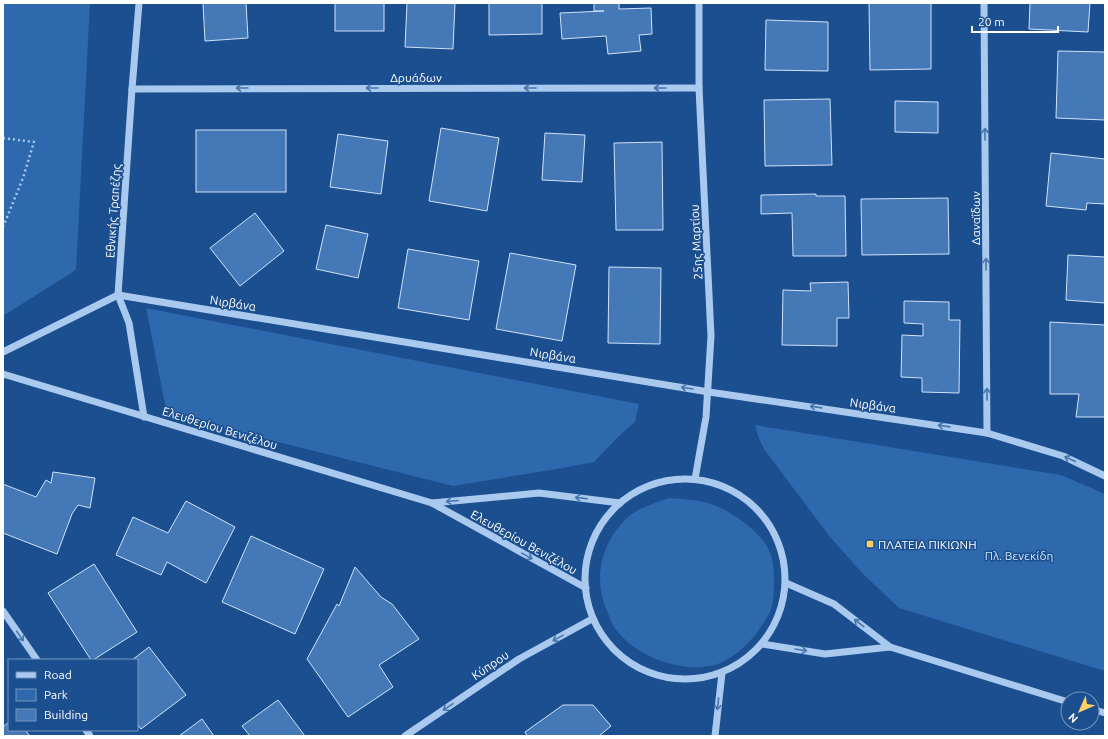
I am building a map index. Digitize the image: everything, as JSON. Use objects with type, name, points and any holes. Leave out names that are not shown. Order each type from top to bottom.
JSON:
[{"type":"street","name":"Εθνικής Τραπέζης","points":[[139,3],[118,295],[130,329],[144,417]]},
{"type":"street","name":"25ης Μαρτίου","points":[[695,479],[709,392],[711,336],[699,88],[699,3]]},
{"type":"street","name":"Δαναΐδων","points":[[984,3],[987,433]]},
{"type":"street","name":"Δρυάδων","points":[[132,89],[699,88]]},
{"type":"street","name":"Νιρβάνα","points":[[118,295],[709,392],[987,433],[1063,456],[1105,476]]},
{"type":"street","points":[[3,352],[118,295]]},
{"type":"street","name":"Ελευθερίου Βενιζέλου","points":[[3,374],[432,503],[586,588]]},
{"type":"street","points":[[695,479],[717,484],[736,492],[754,506],[768,522],[778,541],[784,562],[786,583],[779,616],[762,644],[744,661],[722,673],[696,679],[669,678],[643,670],[621,656],[602,635],[592,619],[586,588],[586,564],[592,542],[604,521],[620,503],[643,488],[668,480],[695,479]]},
{"type":"street","name":"Ελευθερίου Βενιζέλου","points":[[432,503],[538,493],[620,503]]},
{"type":"street","points":[[786,583],[834,604],[890,647],[1060,700]]},
{"type":"street","points":[[3,612],[36,659]]},
{"type":"street","name":"Κύπρου","points":[[405,736],[519,659],[592,619]]},
{"type":"street","points":[[762,644],[824,654],[890,647]]},
{"type":"street","points":[[715,736],[722,673]]},
{"type":"path","points":[[3,138],[34,142],[23,178],[3,226]]},
{"type":"green space","points":[[3,3],[90,3],[76,270],[3,316]]},
{"type":"green space","points":[[146,308],[639,404],[635,422],[594,462],[453,486],[167,414]]},
{"type":"green space","name":"Πλ. Βενεκίδη","points":[[755,425],[1061,475],[1105,494],[1105,671],[899,608],[863,574],[830,537],[764,449]]},
{"type":"green space","points":[[669,498],[703,502],[729,512],[758,535],[768,548],[771,556],[774,589],[773,603],[770,612],[758,632],[740,651],[716,665],[689,667],[677,665],[653,658],[641,652],[614,627],[603,600],[600,575],[602,562],[611,538],[628,517],[648,506]]},
{"type":"building","points":[[203,3],[246,3],[248,38],[205,41]]},
{"type":"building","points":[[335,3],[384,3],[384,31],[335,31]]},
{"type":"building","points":[[407,3],[455,3],[453,49],[405,47]]},
{"type":"building","points":[[489,3],[542,3],[542,34],[489,35]]},
{"type":"building","points":[[594,3],[619,3],[619,9],[651,8],[652,34],[639,35],[641,51],[608,54],[606,36],[562,39],[560,13],[604,11],[594,11]]},
{"type":"building","points":[[869,3],[931,3],[931,69],[870,70]]},
{"type":"building","points":[[1030,3],[1090,3],[1088,32],[1029,29]]},
{"type":"building","points":[[766,20],[828,22],[828,71],[765,70]]},
{"type":"building","points":[[1058,51],[1105,52],[1105,120],[1056,118]]},
{"type":"building","points":[[830,99],[832,165],[765,166],[764,100]]},
{"type":"building","points":[[895,101],[938,102],[938,133],[895,132]]},
{"type":"building","points":[[441,128],[499,138],[487,211],[429,201]]},
{"type":"building","points":[[196,130],[286,130],[286,192],[196,192]]},
{"type":"building","points":[[545,133],[585,135],[582,182],[542,180]]},
{"type":"building","points":[[338,134],[388,141],[381,194],[330,187]]},
{"type":"building","points":[[662,142],[663,230],[616,230],[614,143]]},
{"type":"building","points":[[1051,153],[1105,159],[1105,204],[1087,203],[1086,210],[1046,206]]},
{"type":"building","points":[[816,194],[816,196],[845,196],[846,256],[793,256],[792,213],[761,214],[761,195]]},
{"type":"building","points":[[948,198],[949,254],[862,255],[861,199]]},
{"type":"building","points":[[255,213],[284,251],[240,286],[210,248]]},
{"type":"building","points":[[326,225],[368,234],[358,278],[316,269]]},
{"type":"building","points":[[408,249],[479,261],[469,320],[398,308]]},
{"type":"building","points":[[510,253],[576,265],[562,341],[496,329]]},
{"type":"building","points":[[1068,255],[1105,257],[1105,303],[1066,300]]},
{"type":"building","points":[[609,267],[661,268],[660,344],[608,343]]},
{"type":"building","points":[[848,282],[849,318],[837,318],[837,346],[782,345],[783,290],[811,291],[810,283]]},
{"type":"building","points":[[904,301],[949,302],[949,320],[960,320],[959,393],[922,392],[922,378],[901,377],[902,335],[923,336],[923,324],[904,323]]},
{"type":"building","points":[[1050,322],[1105,325],[1105,417],[1076,417],[1079,394],[1050,394]]},
{"type":"building","points":[[53,472],[95,478],[90,508],[78,505],[72,514],[57,554],[3,533],[3,484],[36,497],[46,480],[51,483]]},
{"type":"building","points":[[186,501],[235,527],[206,583],[167,562],[161,575],[116,555],[133,517],[168,533]]},
{"type":"building","points":[[251,536],[324,569],[295,634],[222,602]]},
{"type":"building","points":[[94,564],[137,632],[95,659],[90,659],[48,593]]},
{"type":"building","points":[[355,567],[381,597],[392,604],[419,639],[379,665],[393,687],[348,717],[307,659],[337,604],[339,606]]},
{"type":"building","points":[[149,647],[186,695],[141,729],[138,725],[138,659],[133,659]]},
{"type":"building","points":[[278,700],[305,736],[250,736],[242,726]]},
{"type":"building","points":[[563,705],[593,705],[611,726],[599,736],[527,736],[525,732]]},
{"type":"building","points":[[202,719],[214,736],[179,736]]},
{"type":"building","points":[[8,723],[8,731],[26,731],[30,736],[3,736],[3,727]]},
{"type":"place","name":"ΠΛΑΤΕΙΑ ΠΙΚΙΩΝΗ","points":[[870,544]]}]
